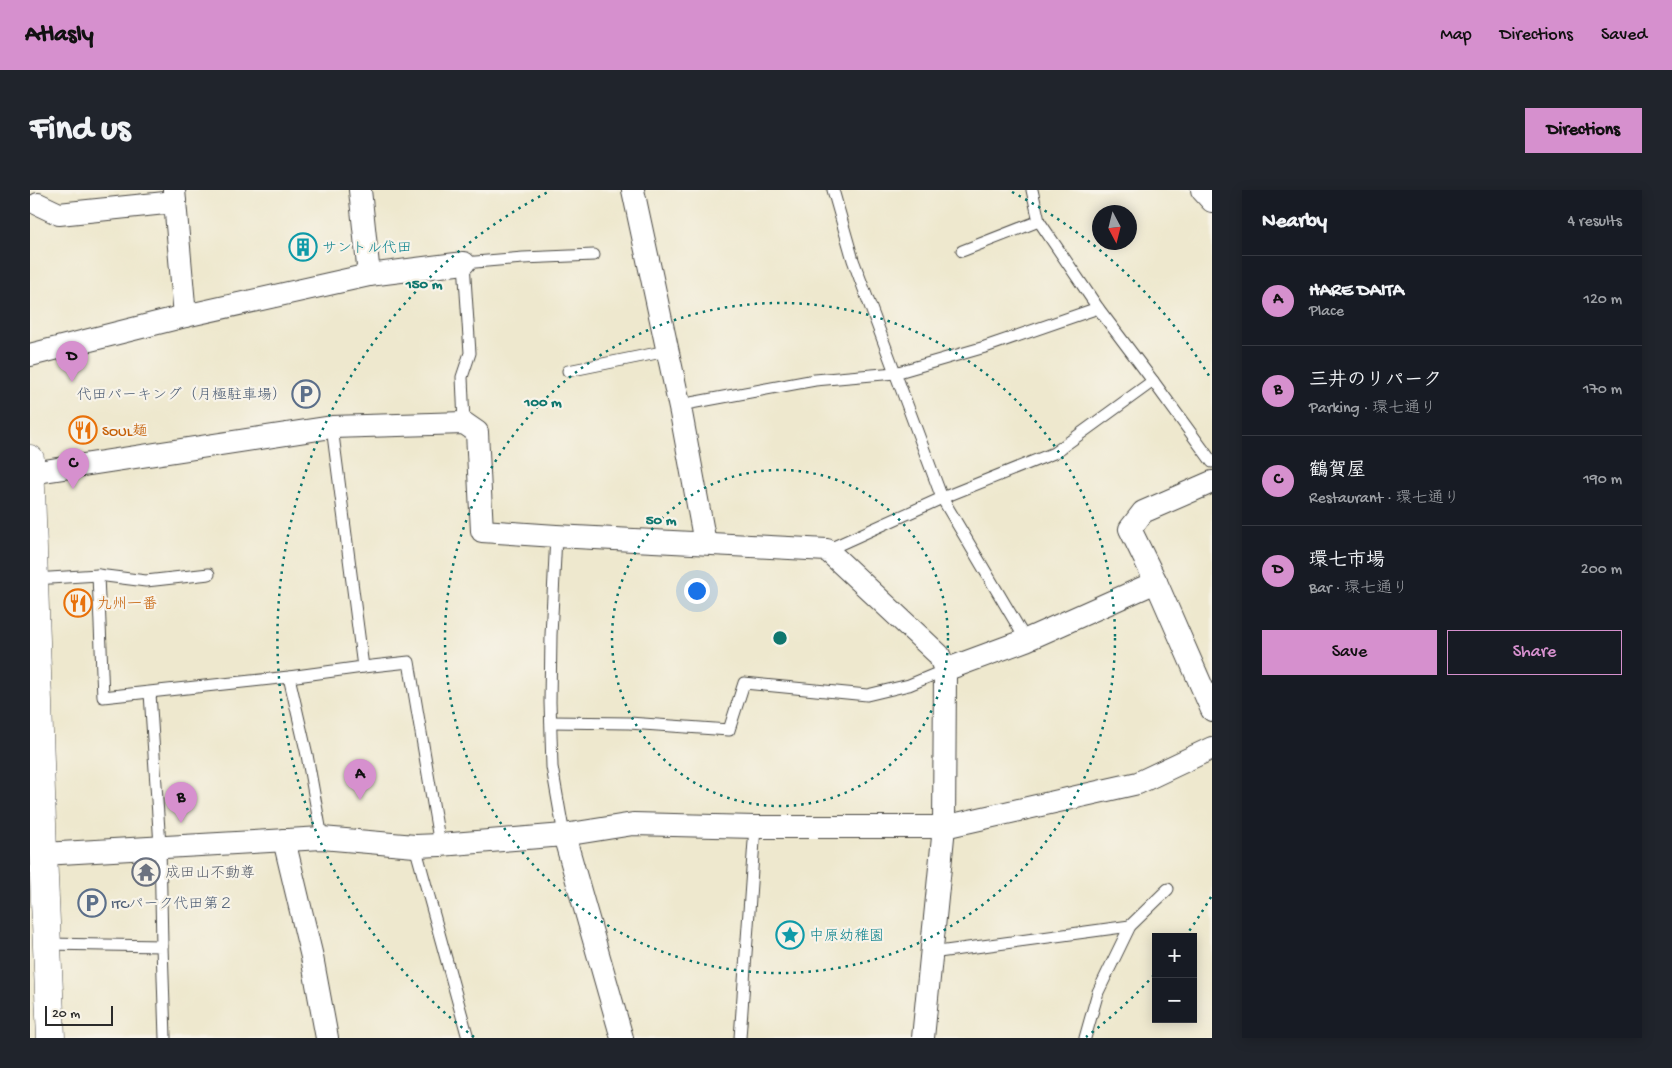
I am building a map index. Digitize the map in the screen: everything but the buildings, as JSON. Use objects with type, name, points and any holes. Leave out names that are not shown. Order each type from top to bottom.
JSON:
[{"type":"main road","points":[[30,466],[51,1038]]},
{"type":"street","points":[[360,190],[369,275]]},
{"type":"street","points":[[633,190],[680,405],[705,543]]},
{"type":"street","points":[[1202,190],[1212,202]]},
{"type":"street","points":[[35,203],[59,214],[174,196],[186,316]]},
{"type":"street","points":[[30,355],[186,316],[369,275],[464,263]]},
{"type":"street","points":[[30,466],[332,427],[464,423],[477,432],[482,531],[827,550],[939,655],[945,670],[944,827],[923,1038]]},
{"type":"street","points":[[1212,482],[1143,512],[1130,528],[1156,582],[1212,710]]},
{"type":"street","points":[[945,670],[1026,640],[1156,582]]},
{"type":"street","points":[[43,854],[322,838],[416,846],[440,845],[564,835],[633,824],[755,827],[944,827],[1138,784],[1212,748]]},
{"type":"street","points":[[564,835],[622,1038]]},
{"type":"street","points":[[284,840],[312,957],[327,1038]]},
{"type":"lane","points":[[832,190],[853,260],[942,498],[1026,640]]},
{"type":"lane","points":[[1032,190],[1039,221],[1098,308],[1154,380],[1212,462]]},
{"type":"lane","points":[[962,251],[1039,221]]},
{"type":"lane","points":[[464,423],[462,376],[470,353],[464,263],[594,255]]},
{"type":"lane","points":[[680,405],[815,380],[895,373],[1012,338],[1098,308]]},
{"type":"lane","points":[[568,372],[667,351]]},
{"type":"lane","points":[[827,550],[942,498],[1054,453],[1154,380]]},
{"type":"lane","points":[[332,427],[363,667]]},
{"type":"lane","points":[[556,536],[551,635],[552,767],[564,835]]},
{"type":"lane","points":[[34,579],[98,575],[146,581],[209,574]]},
{"type":"lane","points":[[98,575],[103,697],[289,678],[409,662],[440,845]]},
{"type":"lane","points":[[551,722],[630,723],[730,730],[744,683],[867,695],[909,684],[945,670]]},
{"type":"lane","points":[[289,678],[307,755],[322,838]]},
{"type":"lane","points":[[150,693],[160,846],[165,1038]]},
{"type":"lane","points":[[740,1038],[755,827]]},
{"type":"lane","points":[[416,846],[468,1038]]},
{"type":"lane","points":[[1086,1038],[1098,992],[1130,926],[1168,889]]},
{"type":"lane","points":[[931,953],[1130,926]]},
{"type":"lane","points":[[47,944],[162,946]]},
{"type":"place","name":"サントル代田","points":[[303,247]]},
{"type":"place","name":"環七市場","points":[[72,382]]},
{"type":"place","name":"代田パーキング（月極駐車場）","points":[[306,394]]},
{"type":"place","name":"SOUL麺","points":[[83,430]]},
{"type":"place","name":"鶴賀屋","points":[[73,489]]},
{"type":"place","name":"九州一番","points":[[78,603]]},
{"type":"place","name":"HARE DAITA","points":[[360,800]]},
{"type":"place","name":"三井のリパーク","points":[[181,823]]},
{"type":"place","name":"成田山不動尊","points":[[146,872]]},
{"type":"place","name":"ITCパーク代田第２","points":[[92,903]]},
{"type":"place","name":"中原幼稚園","points":[[790,935]]}]
